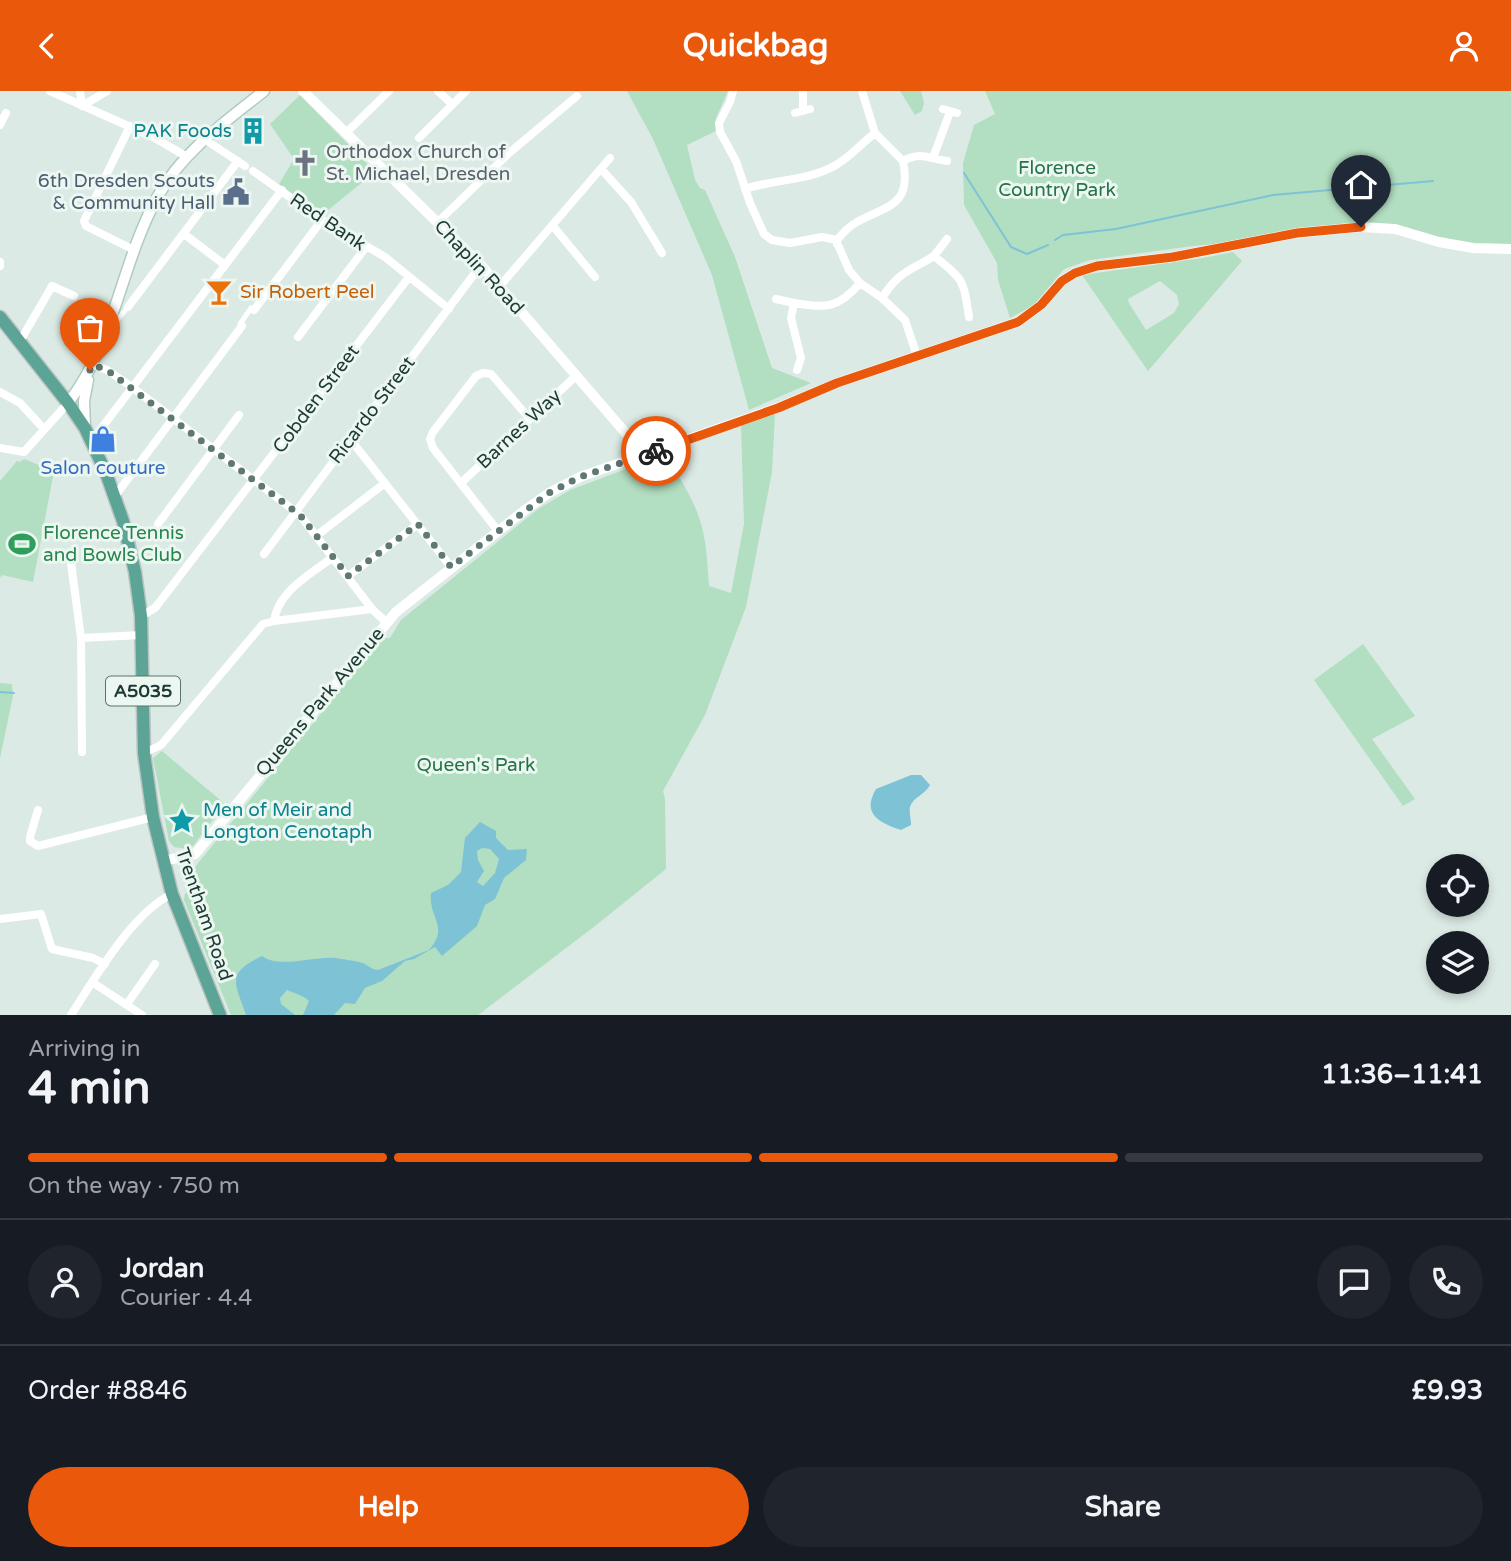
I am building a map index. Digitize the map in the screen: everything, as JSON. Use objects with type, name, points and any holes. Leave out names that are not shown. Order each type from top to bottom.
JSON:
[{"type":"main road","points":[[94,431],[84,401],[92,368],[134,250],[158,195],[204,139],[264,91]]},
{"type":"main road","name":"Trentham Road","points":[[0,317],[68,403],[94,431],[115,496],[135,572],[141,616],[144,753],[153,817],[172,894],[220,1015]]},
{"type":"main road","points":[[68,403],[92,368]]},
{"type":"street","points":[[50,91],[130,126],[187,157]]},
{"type":"street","points":[[79,91],[82,106]]},
{"type":"street","points":[[82,106],[107,91]]},
{"type":"street","name":"Chaplin Road","points":[[303,91],[481,265],[636,445],[640,456]]},
{"type":"street","points":[[346,133],[389,91]]},
{"type":"street","points":[[438,91],[452,104]]},
{"type":"street","points":[[419,138],[466,91]]},
{"type":"street","points":[[733,91],[719,123],[720,132],[736,161],[764,234],[772,240],[790,243],[822,237],[837,243],[849,270],[860,283],[882,298],[905,320],[917,356]]},
{"type":"street","points":[[803,91],[803,111]]},
{"type":"street","points":[[837,243],[854,223],[893,205],[901,195],[905,182],[903,160],[875,133],[862,91]]},
{"type":"street","points":[[438,222],[508,154],[577,96]]},
{"type":"street","points":[[933,158],[950,111]]},
{"type":"street","points":[[0,125],[6,113]]},
{"type":"street","points":[[130,126],[84,221],[86,226],[134,250]]},
{"type":"street","points":[[745,189],[773,181],[812,175],[837,165],[875,133]]},
{"type":"street","name":"Red Bank","points":[[204,139],[323,220],[385,257],[449,310]]},
{"type":"street","points":[[903,160],[922,155],[947,161]]},
{"type":"street","points":[[500,286],[610,158]]},
{"type":"street","points":[[102,339],[184,234],[245,166]]},
{"type":"street","points":[[602,170],[631,202],[662,253]]},
{"type":"street","points":[[94,431],[132,387],[258,226],[282,190]]},
{"type":"street","points":[[115,496],[239,329],[240,324],[271,295],[285,261],[323,220]]},
{"type":"street","points":[[553,226],[595,277]]},
{"type":"street","name":"Queens Park Avenue","points":[[163,861],[195,854],[386,622],[498,531],[549,493],[580,477],[748,418],[837,383],[1018,322],[1041,305],[1062,281],[1075,273],[1097,266],[1173,257],[1297,233],[1361,227],[1395,229],[1438,242],[1473,248],[1511,249]]},
{"type":"street","points":[[184,234],[225,265]]},
{"type":"street","points":[[882,298],[898,278],[934,256],[947,239]]},
{"type":"street","points":[[303,336],[366,247]]},
{"type":"street","points":[[934,256],[963,283],[965,313]]},
{"type":"street","name":"Ricardo Street","points":[[264,554],[481,265]]},
{"type":"street","name":"Cobden Street","points":[[141,616],[155,608],[408,277]]},
{"type":"street","points":[[776,299],[815,307],[836,305],[860,283]]},
{"type":"street","points":[[19,343],[52,286],[74,296]]},
{"type":"street","points":[[794,303],[791,318],[800,358],[797,370]]},
{"type":"street","points":[[239,329],[247,340]]},
{"type":"street","points":[[92,368],[107,370],[132,387],[296,511],[372,609],[386,622]]},
{"type":"street","points":[[498,531],[433,448],[430,439],[475,376],[483,373],[491,374],[529,418]]},
{"type":"street","name":"Barnes Way","points":[[461,483],[577,375]]},
{"type":"street","points":[[0,392],[20,403],[48,427]]},
{"type":"street","points":[[0,448],[24,452],[68,403]]},
{"type":"street","points":[[158,524],[237,421]]},
{"type":"street","points":[[350,439],[451,567]]},
{"type":"street","points":[[316,536],[384,483]]},
{"type":"street","points":[[348,576],[418,524]]},
{"type":"street","points":[[274,621],[276,609],[283,596],[333,557]]},
{"type":"street","points":[[71,563],[81,638],[82,752]]},
{"type":"street","points":[[144,753],[162,745],[263,624],[372,609]]},
{"type":"street","points":[[81,638],[142,635]]},
{"type":"street","points":[[38,810],[30,841],[38,846],[153,817]]},
{"type":"street","points":[[71,1015],[92,982],[144,913],[172,894]]},
{"type":"street","points":[[0,919],[41,914],[52,949],[93,958],[105,964]]},
{"type":"street","points":[[127,1005],[156,964]]},
{"type":"street","points":[[92,982],[142,1015]]},
{"type":"green space","points":[[627,91],[728,91],[716,118],[716,131],[687,145],[695,180],[700,188],[705,190],[735,257],[772,368],[811,383],[749,410],[712,275],[653,139]]},
{"type":"green space","points":[[900,91],[921,91],[924,103],[922,111],[915,115]]},
{"type":"green space","name":"Florence Country Park","points":[[985,91],[1511,91],[1511,249],[1473,248],[1395,229],[1193,246],[1090,260],[1064,269],[1033,306],[1010,318],[998,280],[997,263],[964,205],[963,163],[974,125],[995,114]]},
{"type":"green space","points":[[300,95],[375,172],[322,215],[279,184],[294,159],[270,124]]},
{"type":"green space","points":[[1233,252],[1242,261],[1148,371],[1082,275]],"holes":[[[1160,281],[1177,295],[1179,304],[1174,313],[1146,330],[1128,299]]]},
{"type":"green space","name":"Queen's Park","points":[[775,414],[772,472],[746,607],[705,715],[663,791],[666,869],[478,1015],[231,1015],[184,900],[185,893],[191,892],[194,879],[189,874],[383,638],[390,638],[401,620],[538,509],[570,490],[634,466],[639,470],[648,467],[653,483],[678,475],[693,503],[702,528],[709,586],[731,593],[744,524],[741,425]]},
{"type":"green space","points":[[24,459],[54,471],[33,582],[2,575],[0,578],[0,481],[17,461]]},
{"type":"green space","points":[[1363,644],[1415,716],[1372,739],[1415,799],[1403,806],[1314,680]]},
{"type":"green space","points":[[0,683],[12,684],[13,696],[0,758]]},
{"type":"green space","points":[[162,751],[225,804],[193,846],[187,849],[174,847],[169,841],[153,758]]},
{"type":"water","points":[[911,775],[921,775],[930,785],[912,804],[911,825],[901,830],[875,816],[871,805],[872,798],[876,789]]},
{"type":"water","points":[[480,822],[496,831],[496,838],[508,850],[527,849],[526,860],[504,878],[495,899],[485,905],[477,926],[442,956],[435,947],[414,959],[405,961],[382,981],[365,988],[355,1004],[345,1003],[334,1015],[303,1015],[309,1001],[287,990],[280,998],[281,1004],[295,1015],[246,1015],[236,981],[242,968],[262,956],[277,962],[335,958],[363,963],[378,970],[429,950],[438,934],[431,893],[448,885],[461,872],[465,838]],"holes":[[[482,848],[490,849],[499,859],[495,873],[483,886],[477,882],[484,871],[477,851]]]},
{"type":"waterway","points":[[964,173],[1011,247],[1027,254],[1048,245]]},
{"type":"waterway","points":[[1055,240],[1063,235],[1116,229],[1273,195],[1433,181]]},
{"type":"waterway","points":[[0,692],[14,693]]},
{"type":"way so far","points":[[90,370],[93,365],[107,370],[132,387],[296,511],[348,576],[418,524],[451,567],[549,493],[580,477],[656,451]]},
{"type":"place","name":"PAK Foods","points":[[253,131]]},
{"type":"place","name":"Orthodox Church of St. Michael, Dresden","points":[[305,163]]},
{"type":"place","name":"6th Dresden Scouts & Community Hall","points":[[236,192]]},
{"type":"place","name":"Sir Robert Peel","points":[[219,292]]},
{"type":"place","name":"Salon couture","points":[[103,439]]},
{"type":"place","name":"Florence Tennis and Bowls Club","points":[[22,544]]},
{"type":"place","name":"Men of Meir and Longton Cenotaph","points":[[182,821]]},
{"type":"route","points":[[656,451],[778,408],[837,383],[1018,322],[1041,305],[1062,281],[1075,273],[1097,266],[1173,257],[1297,233],[1361,227]]}]
